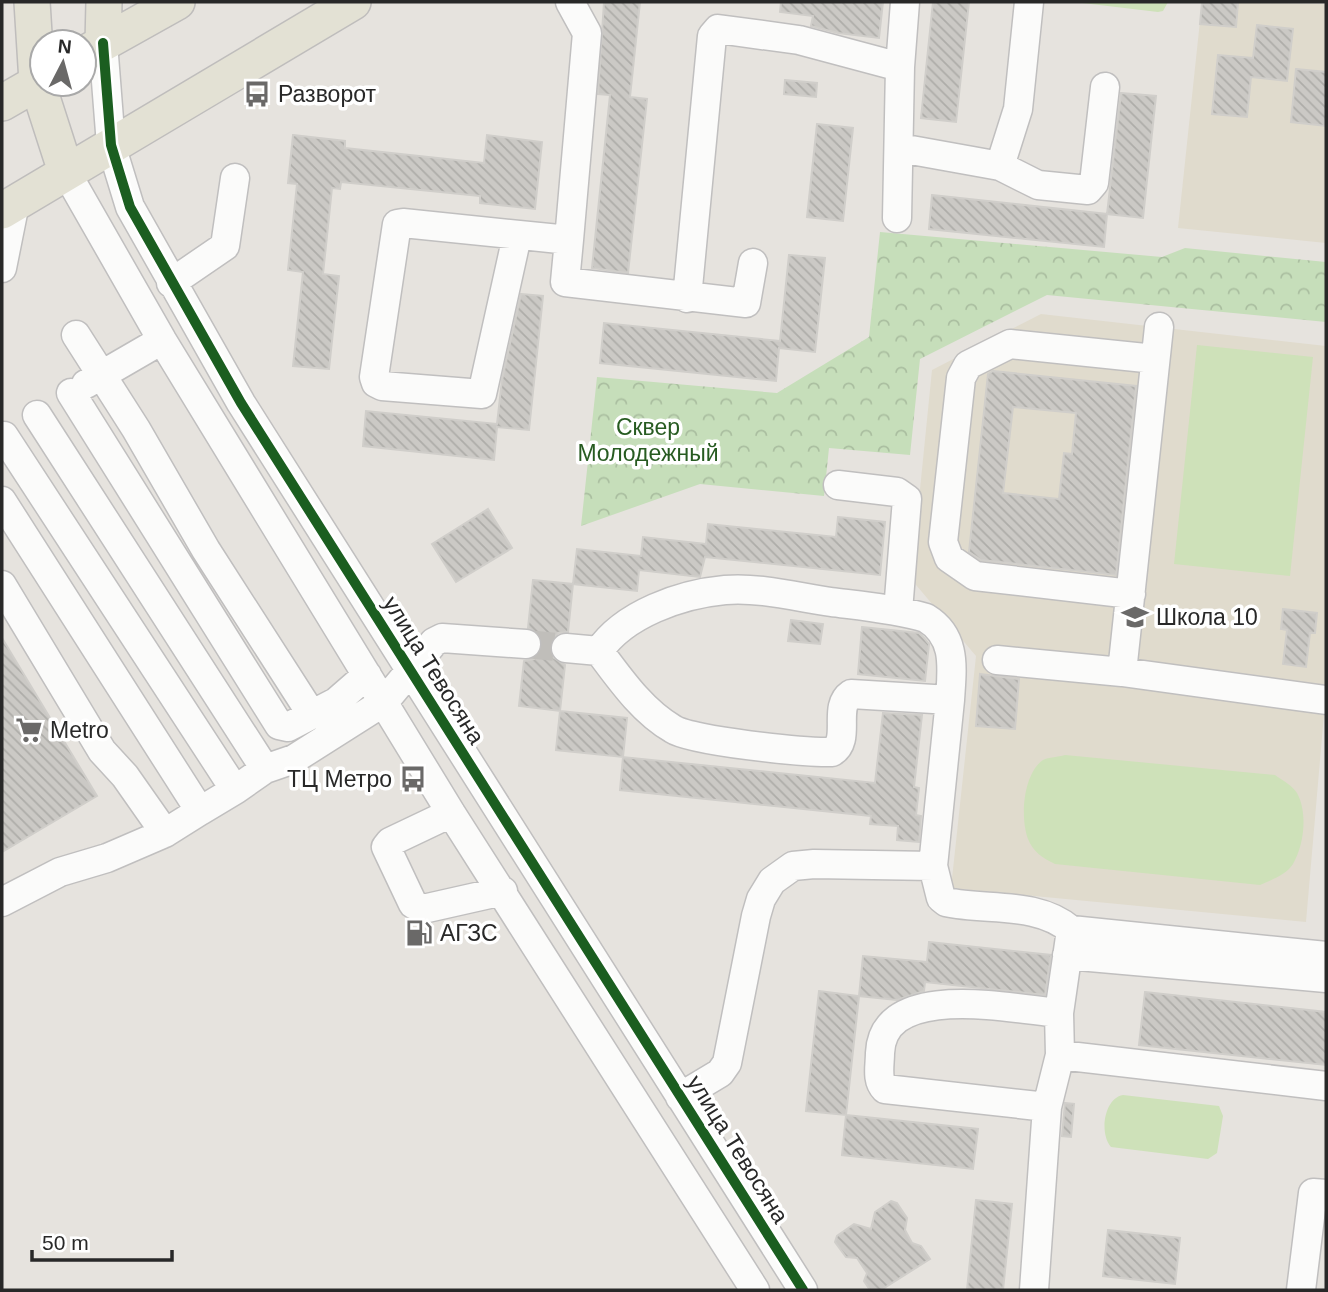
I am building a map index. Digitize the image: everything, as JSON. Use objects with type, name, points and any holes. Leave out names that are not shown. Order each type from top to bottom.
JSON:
[{"type":"main road","points":[[32,2],[35,28]]},
{"type":"main road","name":"улица Тевосяна","points":[[98,30],[104,2]]},
{"type":"main road","points":[[98,47],[177,2]]},
{"type":"main road","points":[[9,207],[353,2]]},
{"type":"main road","points":[[2,103],[28,88]]},
{"type":"main road","points":[[45,98],[66,172]]},
{"type":"street","points":[[570,2],[586,33],[565,282],[743,304],[749,297],[753,263]]},
{"type":"street","points":[[897,218],[900,67],[905,2]]},
{"type":"street","points":[[1000,166],[1018,109],[1029,2]]},
{"type":"street","points":[[687,298],[712,36],[715,30],[799,40],[900,67]]},
{"type":"street","name":"улица Тевосяна","points":[[98,72],[111,145],[130,207],[171,283],[241,403],[803,1290]]},
{"type":"street","points":[[900,148],[1000,166],[1038,185],[1091,189],[1094,183],[1105,88]]},
{"type":"street","points":[[66,172],[162,340],[451,813],[754,1290]]},
{"type":"street","points":[[171,283],[226,246],[235,178]]},
{"type":"street","points":[[2,268],[9,207]]},
{"type":"street","points":[[517,236],[482,394],[376,383],[383,310],[397,225],[403,223],[569,240]]},
{"type":"street","points":[[1122,672],[1159,327]]},
{"type":"street","points":[[75,335],[206,550],[312,715]]},
{"type":"street","points":[[162,340],[101,374],[3,436],[235,790]]},
{"type":"street","points":[[1131,594],[975,576],[949,558],[943,541],[961,378],[968,365],[1010,344],[1155,359]]},
{"type":"street","points":[[71,393],[276,721],[284,727],[312,715],[353,690],[367,675]]},
{"type":"street","points":[[37,415],[265,769]]},
{"type":"street","points":[[838,485],[897,492],[907,499],[898,611]]},
{"type":"street","points":[[2,501],[200,811]]},
{"type":"street","points":[[2,585],[102,751],[125,776],[165,833]]},
{"type":"street","points":[[599,651],[610,635],[625,622],[648,611],[724,590],[747,590],[898,611],[926,618],[947,639],[953,663],[933,866],[940,895],[946,902],[1041,913],[1058,919],[1069,942],[1059,1013],[1060,1055],[1047,1107],[1034,1290]]},
{"type":"street","points":[[2,902],[60,872],[107,858],[165,833],[265,769],[293,758],[384,702],[442,638],[526,644]]},
{"type":"street","points":[[566,648],[599,651],[639,700],[663,723],[690,736],[832,752],[841,743],[843,704],[851,694],[950,700]]},
{"type":"street","points":[[997,660],[1122,672],[1326,700]]},
{"type":"street","points":[[451,813],[390,842],[386,847],[413,904],[423,909],[503,891]]},
{"type":"street","points":[[680,1097],[720,1073],[727,1063],[756,916],[761,899],[772,881],[793,866],[814,864],[933,866]]},
{"type":"street","points":[[1069,942],[1326,956]]},
{"type":"street","points":[[1069,942],[1326,978]]},
{"type":"street","points":[[1047,1107],[885,1089],[879,1079],[881,1038],[887,1027],[916,1009],[937,1004],[1059,1013]]},
{"type":"street","points":[[1060,1055],[1326,1086]]},
{"type":"street","points":[[1301,1290],[1313,1193],[1326,1194]]},
{"type":"shaded area","points":[[1202,2],[1326,4],[1326,243],[1178,228]]},
{"type":"shaded area","name":"Школа 10","points":[[1041,314],[1326,346],[1326,691],[1306,922],[951,888],[976,656],[911,579],[932,370]]},
{"type":"green space","points":[[1074,2],[1168,2],[1163,11],[1158,12]]},
{"type":"green space","name":"Сквер Молодежный","points":[[880,232],[1162,257],[1185,248],[1326,262],[1326,322],[1047,295],[920,359],[910,455],[829,448],[824,496],[700,484],[581,526],[597,377],[777,393],[869,337]]},
{"type":"green space","points":[[1197,345],[1313,357],[1290,576],[1174,564]]},
{"type":"green space","points":[[1065,755],[1275,775],[1297,793],[1303,810],[1302,838],[1297,856],[1286,871],[1260,885],[1055,864],[1039,854],[1028,839],[1024,820],[1025,797],[1036,767],[1045,759]]},
{"type":"green space","points":[[1123,1095],[1219,1106],[1223,1116],[1217,1153],[1208,1159],[1111,1147],[1105,1134],[1105,1117],[1111,1103]]},
{"type":"building","points":[[604,2],[640,2],[630,97],[647,99],[628,273],[592,268],[610,95],[598,94]]},
{"type":"building","points":[[781,2],[883,2],[879,38],[838,33],[811,26],[813,16],[780,12]]},
{"type":"building","points":[[933,2],[969,2],[956,122],[921,118]]},
{"type":"building","points":[[1202,2],[1238,2],[1236,27],[1200,24]]},
{"type":"building","points":[[1257,25],[1293,29],[1287,81],[1251,77],[1247,117],[1212,114],[1218,55],[1253,58]]},
{"type":"building","points":[[1296,69],[1326,72],[1326,126],[1291,122]]},
{"type":"building","points":[[785,80],[817,83],[816,97],[784,94]]},
{"type":"building","points":[[1121,93],[1156,96],[1143,218],[1107,214]]},
{"type":"building","points":[[817,124],[853,128],[843,221],[807,217]]},
{"type":"building","points":[[293,135],[345,141],[345,148],[484,163],[487,135],[542,142],[535,209],[480,203],[480,196],[341,182],[340,189],[332,188],[323,274],[339,276],[329,369],[293,366],[303,272],[288,270],[297,184],[288,183]]},
{"type":"building","points":[[932,195],[1107,214],[1104,247],[929,229]]},
{"type":"building","points":[[789,255],[825,258],[815,352],[779,348],[776,381],[600,363],[604,323],[780,341]]},
{"type":"building","points":[[521,294],[543,296],[529,430],[497,427],[494,460],[363,446],[366,411],[497,424],[502,380]]},
{"type":"building","name":"Школа 10","points":[[993,371],[1136,386],[1116,575],[981,560],[969,552],[988,374]],"holes":[[[1013,407],[1076,413],[1072,454],[1064,453],[1059,499],[1003,493]]]},
{"type":"building","points":[[488,509],[512,548],[456,582],[432,544]]},
{"type":"building","points":[[838,517],[885,522],[880,575],[705,557],[700,577],[639,570],[637,591],[573,584],[577,549],[641,556],[643,537],[706,544],[708,524],[836,537]]},
{"type":"building","points":[[533,580],[573,584],[568,632],[558,633],[550,646],[551,656],[565,665],[560,711],[519,706],[524,661],[534,659],[542,646],[541,636],[528,628]]},
{"type":"building","points":[[1283,609],[1317,613],[1315,633],[1310,633],[1306,667],[1283,664],[1287,630],[1281,629]]},
{"type":"building","points":[[791,620],[823,624],[820,644],[788,641]]},
{"type":"building","points":[[862,627],[919,633],[929,644],[925,681],[858,674]]},
{"type":"building","name":"Metro","points":[[2,638],[97,796],[2,852]]},
{"type":"building","points":[[980,674],[1019,679],[1015,729],[976,726]]},
{"type":"building","points":[[560,711],[627,718],[623,757],[556,750]]},
{"type":"building","points":[[883,713],[922,715],[914,787],[919,788],[916,815],[921,816],[919,842],[897,840],[898,826],[870,824],[871,816],[620,790],[623,757],[875,783]]},
{"type":"building","points":[[929,942],[1051,955],[1045,995],[925,982],[924,991],[897,1000],[859,996],[863,956],[927,962]]},
{"type":"building","points":[[819,991],[859,996],[846,1115],[806,1111]]},
{"type":"building","points":[[1145,992],[1326,1012],[1326,1065],[1139,1045]]},
{"type":"building","points":[[1065,1103],[1074,1104],[1071,1137],[1062,1136]]},
{"type":"building","points":[[846,1115],[978,1129],[973,1169],[842,1155]]},
{"type":"building","points":[[976,1200],[1012,1204],[1003,1290],[967,1290]]},
{"type":"building","points":[[891,1201],[897,1203],[907,1218],[905,1230],[912,1243],[921,1246],[930,1259],[881,1290],[870,1290],[864,1281],[867,1273],[857,1258],[846,1257],[835,1242],[837,1236],[854,1224],[871,1229],[875,1212]]},
{"type":"building","points":[[1108,1230],[1180,1238],[1175,1284],[1103,1276]]},
{"type":"tunnel","points":[[526,644],[566,648]]},
{"type":"cycle path","points":[[103,43],[111,145],[130,207],[241,403],[803,1290]]},
{"type":"place","name":"Разворот","points":[[257,94]]},
{"type":"place","name":"Школа 10","points":[[1135,617]]},
{"type":"place","name":"Metro","points":[[29,730]]},
{"type":"place","name":"ТЦ Метро","points":[[413,779]]},
{"type":"place","name":"АГЗС","points":[[419,933]]}]
